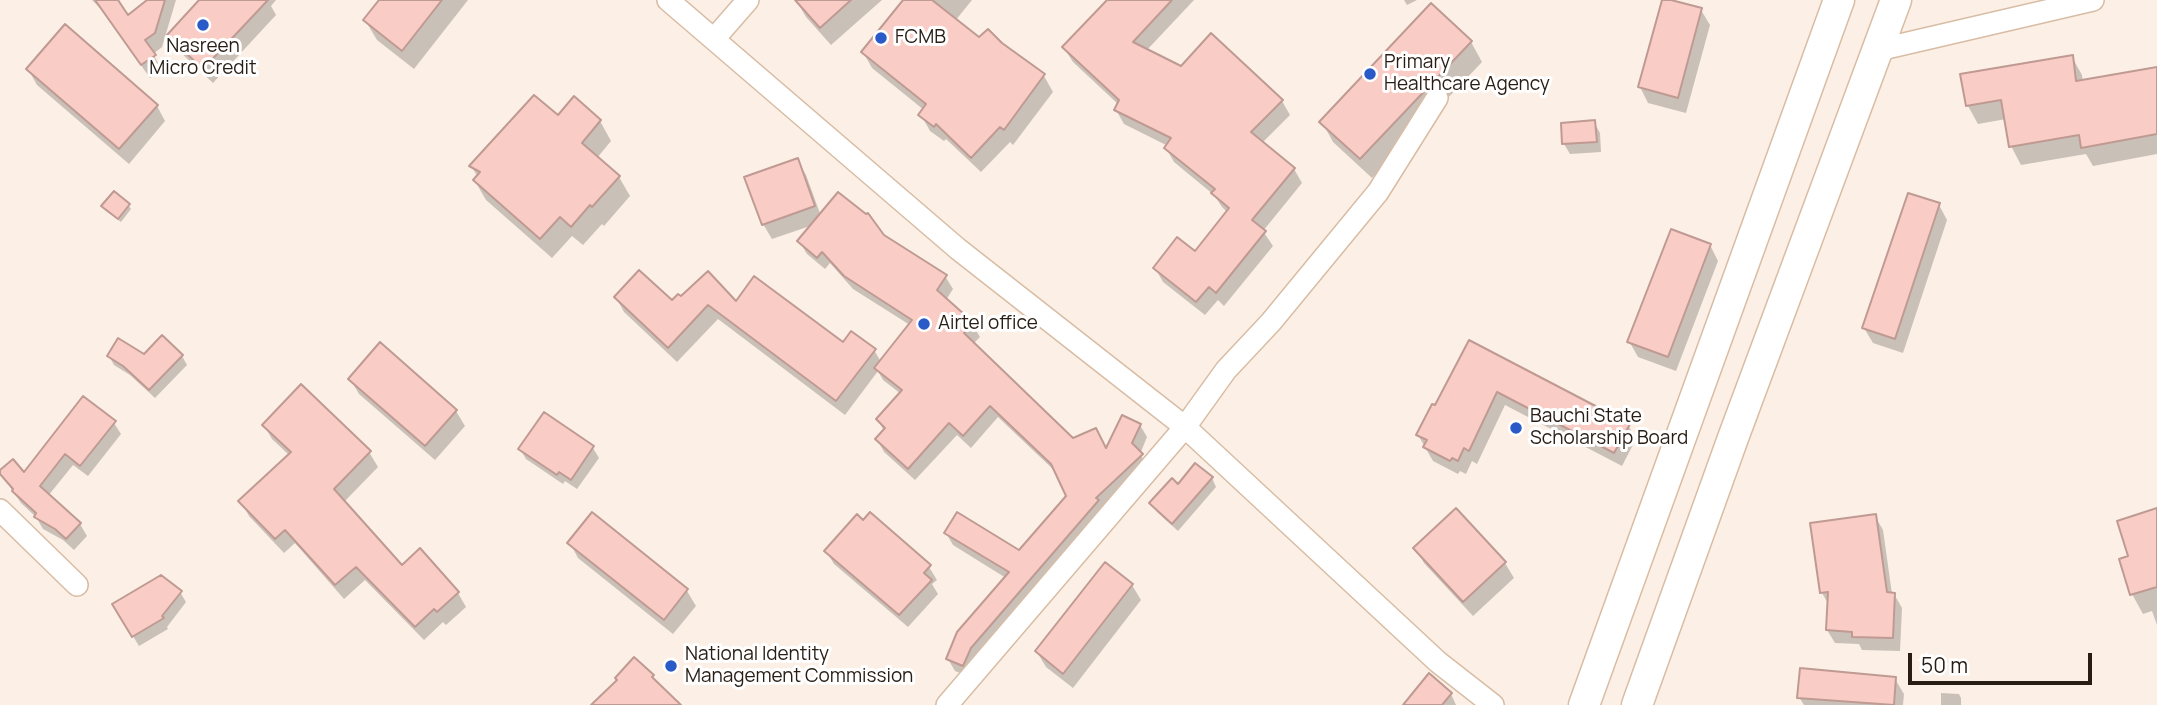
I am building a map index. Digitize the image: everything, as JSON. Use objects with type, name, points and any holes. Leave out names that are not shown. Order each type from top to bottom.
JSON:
[{"type":"street","points":[[668,0],[958,249],[1185,427],[1438,663],[1493,705]]},
{"type":"street","points":[[714,39],[748,0]]},
{"type":"street","points":[[1584,705],[1839,0]]},
{"type":"street","points":[[1637,705],[1896,0]]},
{"type":"street","points":[[1878,50],[2093,0]]},
{"type":"street","points":[[947,705],[1185,427],[1226,370],[1271,322],[1378,192],[1437,98]]},
{"type":"street","points":[[0,510],[77,585]]},
{"type":"building","points":[[95,0],[118,0],[128,15],[147,0],[165,0],[155,33],[145,40],[156,55],[141,65]]},
{"type":"building","points":[[199,0],[268,0],[203,69],[167,35]]},
{"type":"building","points":[[379,0],[442,0],[402,51],[363,20]]},
{"type":"building","points":[[795,0],[851,0],[820,28]]},
{"type":"building","points":[[903,0],[932,0],[979,37],[988,29],[1002,43],[1045,74],[1004,130],[1000,127],[971,158],[936,124],[934,127],[918,115],[926,104],[861,52]]},
{"type":"building","points":[[1107,0],[1172,0],[1133,42],[1181,66],[1211,33],[1283,100],[1251,132],[1295,168],[1252,220],[1266,231],[1216,293],[1209,287],[1196,302],[1153,268],[1177,237],[1195,251],[1229,208],[1211,193],[1215,189],[1164,148],[1171,138],[1114,110],[1119,100],[1062,47]]},
{"type":"building","points":[[1662,0],[1702,8],[1678,98],[1638,87]]},
{"type":"building","points":[[1431,3],[1472,41],[1360,159],[1319,122]]},
{"type":"building","points":[[65,24],[158,105],[119,149],[26,69]]},
{"type":"building","points":[[2073,55],[2076,81],[2157,67],[2157,134],[2081,148],[2079,135],[2009,147],[2001,100],[1966,106],[1960,74]]},
{"type":"building","points":[[534,95],[558,115],[574,96],[601,120],[582,143],[620,176],[571,227],[560,217],[540,239],[473,180],[480,172],[469,166]]},
{"type":"building","points":[[1595,120],[1597,142],[1562,144],[1561,123]]},
{"type":"building","points":[[798,158],[815,206],[762,225],[744,177]]},
{"type":"building","points":[[114,191],[130,204],[118,219],[101,206]]},
{"type":"building","points":[[838,192],[868,213],[884,235],[947,275],[937,290],[974,323],[964,333],[1073,438],[1096,428],[1106,448],[1122,415],[1141,424],[1132,443],[1143,454],[1096,498],[1099,500],[971,648],[963,666],[946,659],[957,632],[1009,572],[944,533],[957,512],[1019,550],[1066,496],[1051,464],[990,406],[963,436],[949,423],[908,469],[875,439],[885,428],[876,419],[902,390],[874,368],[912,320],[844,276],[822,252],[817,258],[797,241]]},
{"type":"building","points":[[1908,193],[1940,203],[1895,339],[1862,328]]},
{"type":"building","points":[[1671,229],[1711,244],[1668,357],[1627,342]]},
{"type":"building","points":[[639,270],[672,300],[678,294],[681,296],[708,271],[736,301],[754,276],[843,342],[851,331],[876,349],[836,401],[708,305],[668,348],[614,297]]},
{"type":"building","points":[[162,335],[183,355],[149,390],[123,366],[107,356],[118,338],[144,354]]},
{"type":"building","points":[[1469,340],[1630,424],[1614,453],[1497,392],[1469,451],[1464,448],[1458,461],[1452,458],[1450,461],[1423,447],[1427,440],[1416,435]]},
{"type":"building","points":[[380,342],[457,410],[425,446],[348,379]]},
{"type":"building","points":[[301,384],[371,451],[334,489],[402,565],[420,548],[459,592],[437,612],[434,609],[415,627],[356,567],[335,585],[285,530],[275,539],[238,501],[291,452],[262,425]]},
{"type":"building","points":[[83,396],[116,421],[80,466],[65,454],[40,486],[81,523],[66,539],[34,517],[36,513],[12,491],[0,470],[13,459],[24,472]]},
{"type":"building","points":[[544,412],[594,446],[571,480],[559,472],[557,475],[518,449]]},
{"type":"building","points":[[1195,463],[1213,477],[1172,524],[1149,503],[1172,478],[1178,484]]},
{"type":"building","points":[[1456,508],[1506,562],[1463,602],[1413,548]]},
{"type":"building","points":[[2157,508],[2157,587],[2130,595],[2119,559],[2128,556],[2117,521]]},
{"type":"building","points":[[592,512],[688,589],[664,620],[567,543]]},
{"type":"building","points":[[870,512],[931,565],[924,573],[932,580],[899,615],[824,551],[857,514],[863,520]]},
{"type":"building","points":[[1876,514],[1887,592],[1895,593],[1893,638],[1852,637],[1852,632],[1826,630],[1828,592],[1820,593],[1810,523]]},
{"type":"building","points":[[1105,562],[1133,584],[1063,674],[1035,651]]},
{"type":"building","points":[[161,575],[182,591],[162,616],[164,618],[132,637],[112,604]]},
{"type":"building","points":[[634,657],[681,705],[591,705],[617,680],[615,678]]},
{"type":"building","points":[[1800,668],[1896,677],[1894,705],[1797,698]]},
{"type":"building","points":[[1429,673],[1452,693],[1442,705],[1403,705]]},
{"type":"place","name":"Nasreen Micro Credit","points":[[203,25]]},
{"type":"place","name":"FCMB","points":[[881,38]]},
{"type":"place","name":"Primary Healthcare Agency","points":[[1370,74]]},
{"type":"place","name":"Airtel office","points":[[924,324]]},
{"type":"place","name":"Bauchi State Scholarship Board","points":[[1516,428]]},
{"type":"place","name":"National Identity Management Commission","points":[[671,666]]}]
